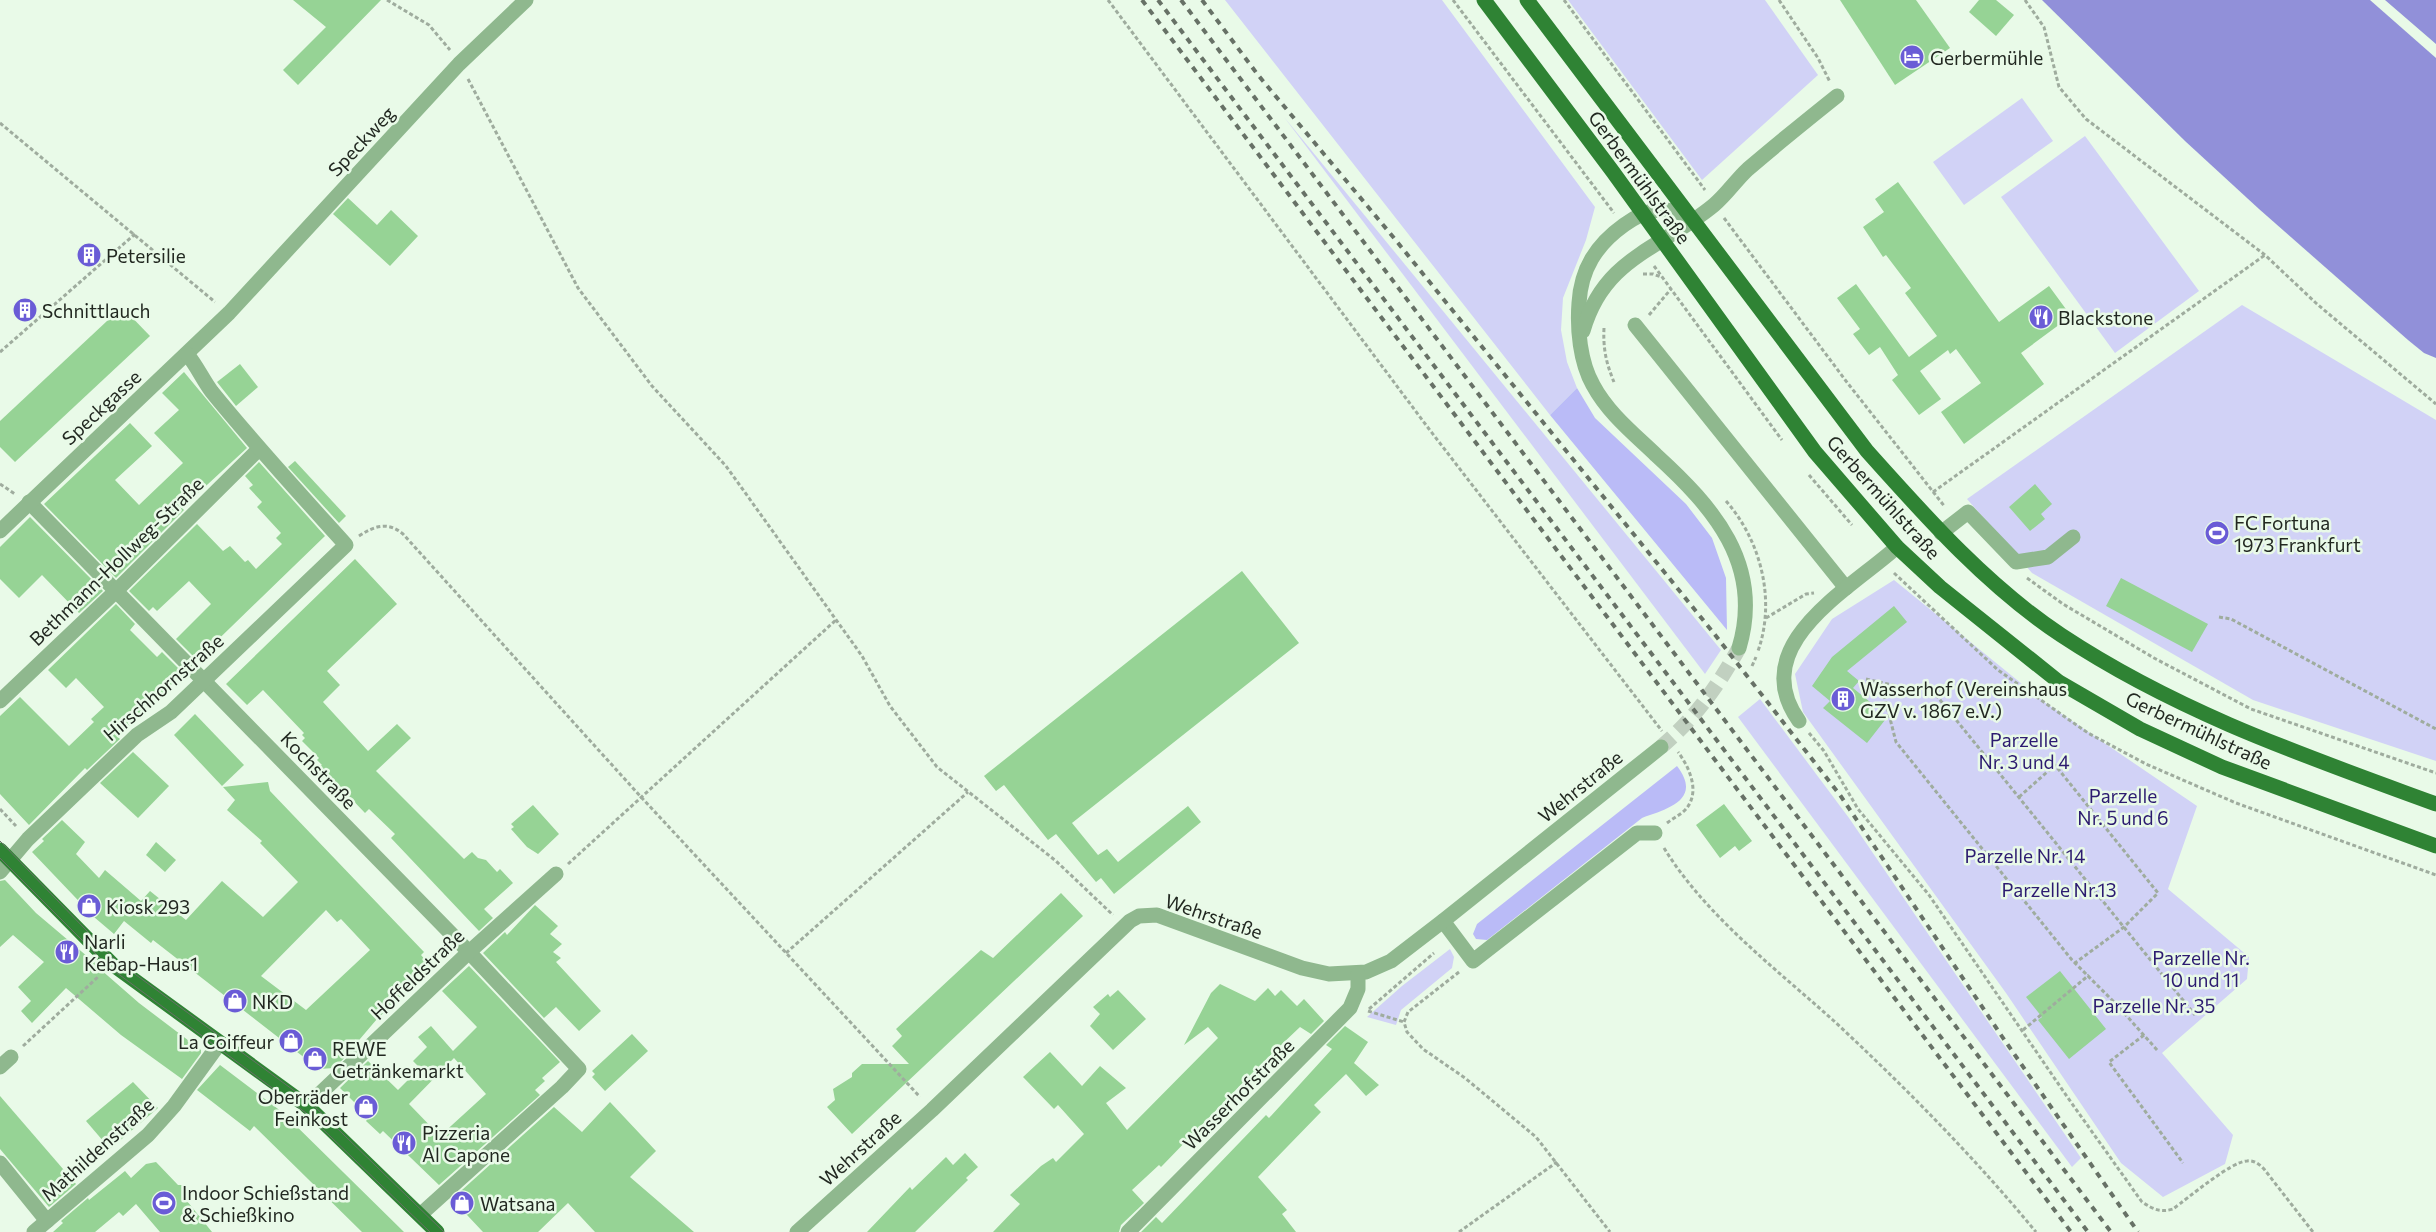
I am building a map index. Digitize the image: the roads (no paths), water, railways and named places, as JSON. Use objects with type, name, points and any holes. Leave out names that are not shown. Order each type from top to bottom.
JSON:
[{"type":"main road","name":"Gerbermühlstraße","points":[[1484,0],[1662,240],[1815,452],[1897,547],[1971,614],[2059,682],[2140,729],[2222,767],[2436,846]]},
{"type":"main road","name":"Gerbermühlstraße","points":[[1527,0],[1852,431],[1941,532],[2012,596],[2061,635],[2163,695],[2240,731],[2436,804]]},
{"type":"main road","points":[[3,861],[112,964],[219,1044],[307,1106],[437,1232]]},
{"type":"street","name":"Speckweg","points":[[229,313],[460,64],[526,0]]},
{"type":"street","points":[[1580,340],[1587,317],[1602,287],[1615,273],[1715,204],[1746,171],[1837,96]]},
{"type":"street","points":[[1694,219],[1666,210],[1642,213],[1623,226],[1595,251],[1582,277],[1578,308],[1580,340],[1592,383],[1602,400],[1623,424],[1694,490],[1718,519],[1728,536],[1740,568],[1744,586],[1745,617],[1739,648]]},
{"type":"street","name":"Speckgasse","points":[[0,531],[229,313]]},
{"type":"street","points":[[1635,325],[1846,588]]},
{"type":"street","points":[[188,354],[199,367],[210,390],[259,449]]},
{"type":"street","name":"Hirschhornstraße","points":[[3,861],[137,735],[171,712],[346,545],[259,449]]},
{"type":"street","name":"Bethmann-Hollweg-Straße","points":[[0,701],[116,591],[259,449]]},
{"type":"street","name":"Kochstraße","points":[[29,502],[469,952],[579,1068],[562,1087],[420,1215]]},
{"type":"street","points":[[1941,532],[1968,512],[2016,562],[2048,557],[2073,537]]},
{"type":"street","points":[[1799,721],[1789,707],[1785,686],[1784,669],[1794,640],[1846,588],[1897,547]]},
{"type":"street","name":"Wehrstraße","points":[[797,1232],[932,1110],[1124,926],[1139,916],[1157,916],[1302,968],[1329,974],[1358,974],[1376,969],[1391,961],[1443,921],[1667,743]]},
{"type":"street","points":[[1443,921],[1473,961],[1637,833],[1655,833]]},
{"type":"street","name":"Hoffeldstraße","points":[[307,1106],[469,952],[556,874]]},
{"type":"street","name":"Wasserhofstraße","points":[[1128,1232],[1350,1008],[1358,989],[1358,974]]},
{"type":"street","name":"Mathildenstraße","points":[[34,1232],[148,1135],[174,1106],[219,1044]]},
{"type":"street","points":[[0,1163],[48,1221]]},
{"type":"tunnel","points":[[1661,747],[1685,725],[1705,701],[1739,648]]},
{"type":"tram line","points":[[0,841],[113,958],[311,1103],[444,1232]]},
{"type":"tram line","points":[[0,858],[109,967],[306,1113],[430,1232]]},
{"type":"railway","points":[[1142,0],[2071,1232]]},
{"type":"railway","points":[[1158,0],[2088,1232]]},
{"type":"railway","points":[[1181,0],[2111,1232]]},
{"type":"railway","points":[[1202,0],[1258,75],[1394,238],[1712,631],[1840,795],[2001,1035],[2138,1232]]},
{"type":"place","name":"Gerbermühle","points":[[1912,57]]},
{"type":"place","name":"Petersilie","points":[[89,255]]},
{"type":"place","name":"Schnittlauch","points":[[25,310]]},
{"type":"place","name":"Blackstone","points":[[2041,317]]},
{"type":"place","name":"FC Fortuna 1973 Frankfurt","points":[[2217,533]]},
{"type":"place","name":"Wasserhof (Vereinshaus GZV v. 1867 e.V.)","points":[[1843,699]]},
{"type":"place","name":"Kiosk 293","points":[[89,906]]},
{"type":"place","name":"Narli Kebap-Haus1","points":[[67,952]]},
{"type":"place","name":"NKD","points":[[235,1001]]},
{"type":"place","name":"La Coiffeur","points":[[291,1041]]},
{"type":"place","name":"REWE Getränkemarkt","points":[[315,1059]]},
{"type":"place","name":"Oberräder Feinkost","points":[[366,1107]]},
{"type":"place","name":"Pizzeria Al Capone","points":[[404,1143]]},
{"type":"place","name":"Indoor Schießstand & Schießkino","points":[[164,1203]]},
{"type":"place","name":"Watsana","points":[[462,1203]]},
{"type":"park label","name":"Parzelle Nr. 3 und 4","points":[[2024,750]]},
{"type":"park label","name":"Parzelle Nr. 5 und 6","points":[[2123,806]]},
{"type":"park label","name":"Parzelle Nr. 14","points":[[2025,855]]},
{"type":"park label","name":"Parzelle Nr.13","points":[[2059,889]]},
{"type":"park label","name":"Parzelle Nr. 10 und 11","points":[[2201,968]]},
{"type":"park label","name":"Parzelle Nr. 35","points":[[2154,1005]]}]
